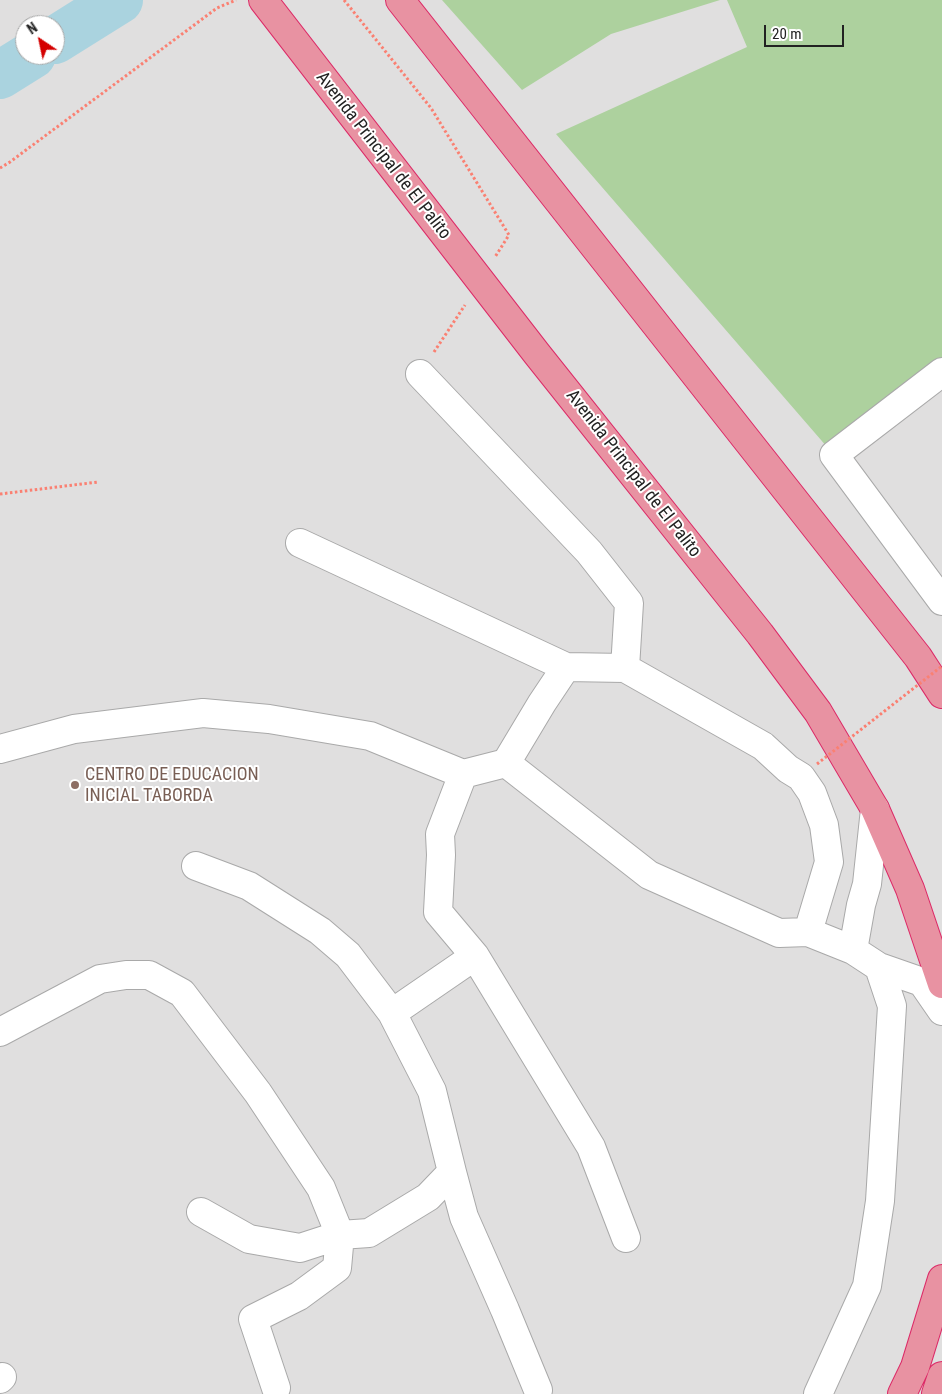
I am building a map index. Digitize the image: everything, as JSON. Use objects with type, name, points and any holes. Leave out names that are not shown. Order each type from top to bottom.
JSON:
[{"type":"highway","name":"Avenida Principal de El Palito","points":[[263,0],[537,354],[760,634],[818,712],[875,809],[910,889],[942,984]]},
{"type":"highway","points":[[403,3],[918,656],[942,694]]},
{"type":"highway","points":[[902,1394],[915,1367],[942,1279]]},
{"type":"highway","points":[[936,1394],[942,1376]]},
{"type":"street","points":[[942,372],[834,456],[942,601]]},
{"type":"street","points":[[420,374],[589,552],[629,603],[625,668]]},
{"type":"street","points":[[300,543],[566,667],[625,668],[763,746],[788,769],[801,777],[812,793],[824,825],[829,862],[808,932]]},
{"type":"street","points":[[0,749],[74,729],[203,713],[270,719],[370,736],[463,774],[506,763],[566,667]]},
{"type":"street","points":[[506,763],[649,875],[779,933],[808,932],[853,950],[879,967],[922,982],[942,1011]]},
{"type":"street","points":[[463,774],[440,834],[441,855],[438,912],[475,956],[591,1147],[626,1238]]},
{"type":"street","points":[[853,950],[861,905],[868,884],[875,809]]},
{"type":"street","points":[[196,866],[249,886],[320,931],[348,955],[392,1013],[432,1091],[464,1217],[538,1390]]},
{"type":"street","points":[[392,1013],[475,956]]},
{"type":"street","points":[[818,1394],[867,1286],[880,1200],[892,1006],[879,967]]},
{"type":"street","points":[[0,1032],[100,978],[150,975],[182,993],[258,1093],[316,1180],[340,1235],[337,1268],[299,1296],[253,1319],[276,1388]]},
{"type":"street","points":[[201,1212],[249,1239],[300,1248],[340,1235],[368,1233],[428,1197],[452,1172]]},
{"type":"path","points":[[0,168],[216,8],[236,0]]},
{"type":"path","points":[[0,494],[98,482]]},
{"type":"path","points":[[817,764],[942,666]]},
{"type":"shaded area","points":[[0,0],[942,0],[942,1394],[0,1394]]},
{"type":"green space","points":[[442,0],[720,0],[611,34],[522,90]]},
{"type":"green space","points":[[727,0],[942,0],[942,364],[834,455],[556,134],[747,47]]},
{"type":"waterway","points":[[65,34],[119,0]]},
{"type":"waterway","points":[[0,75],[16,65]]},
{"type":"place","name":"CENTRO DE EDUCACION INICIAL TABORDA","points":[[75,785]]}]
